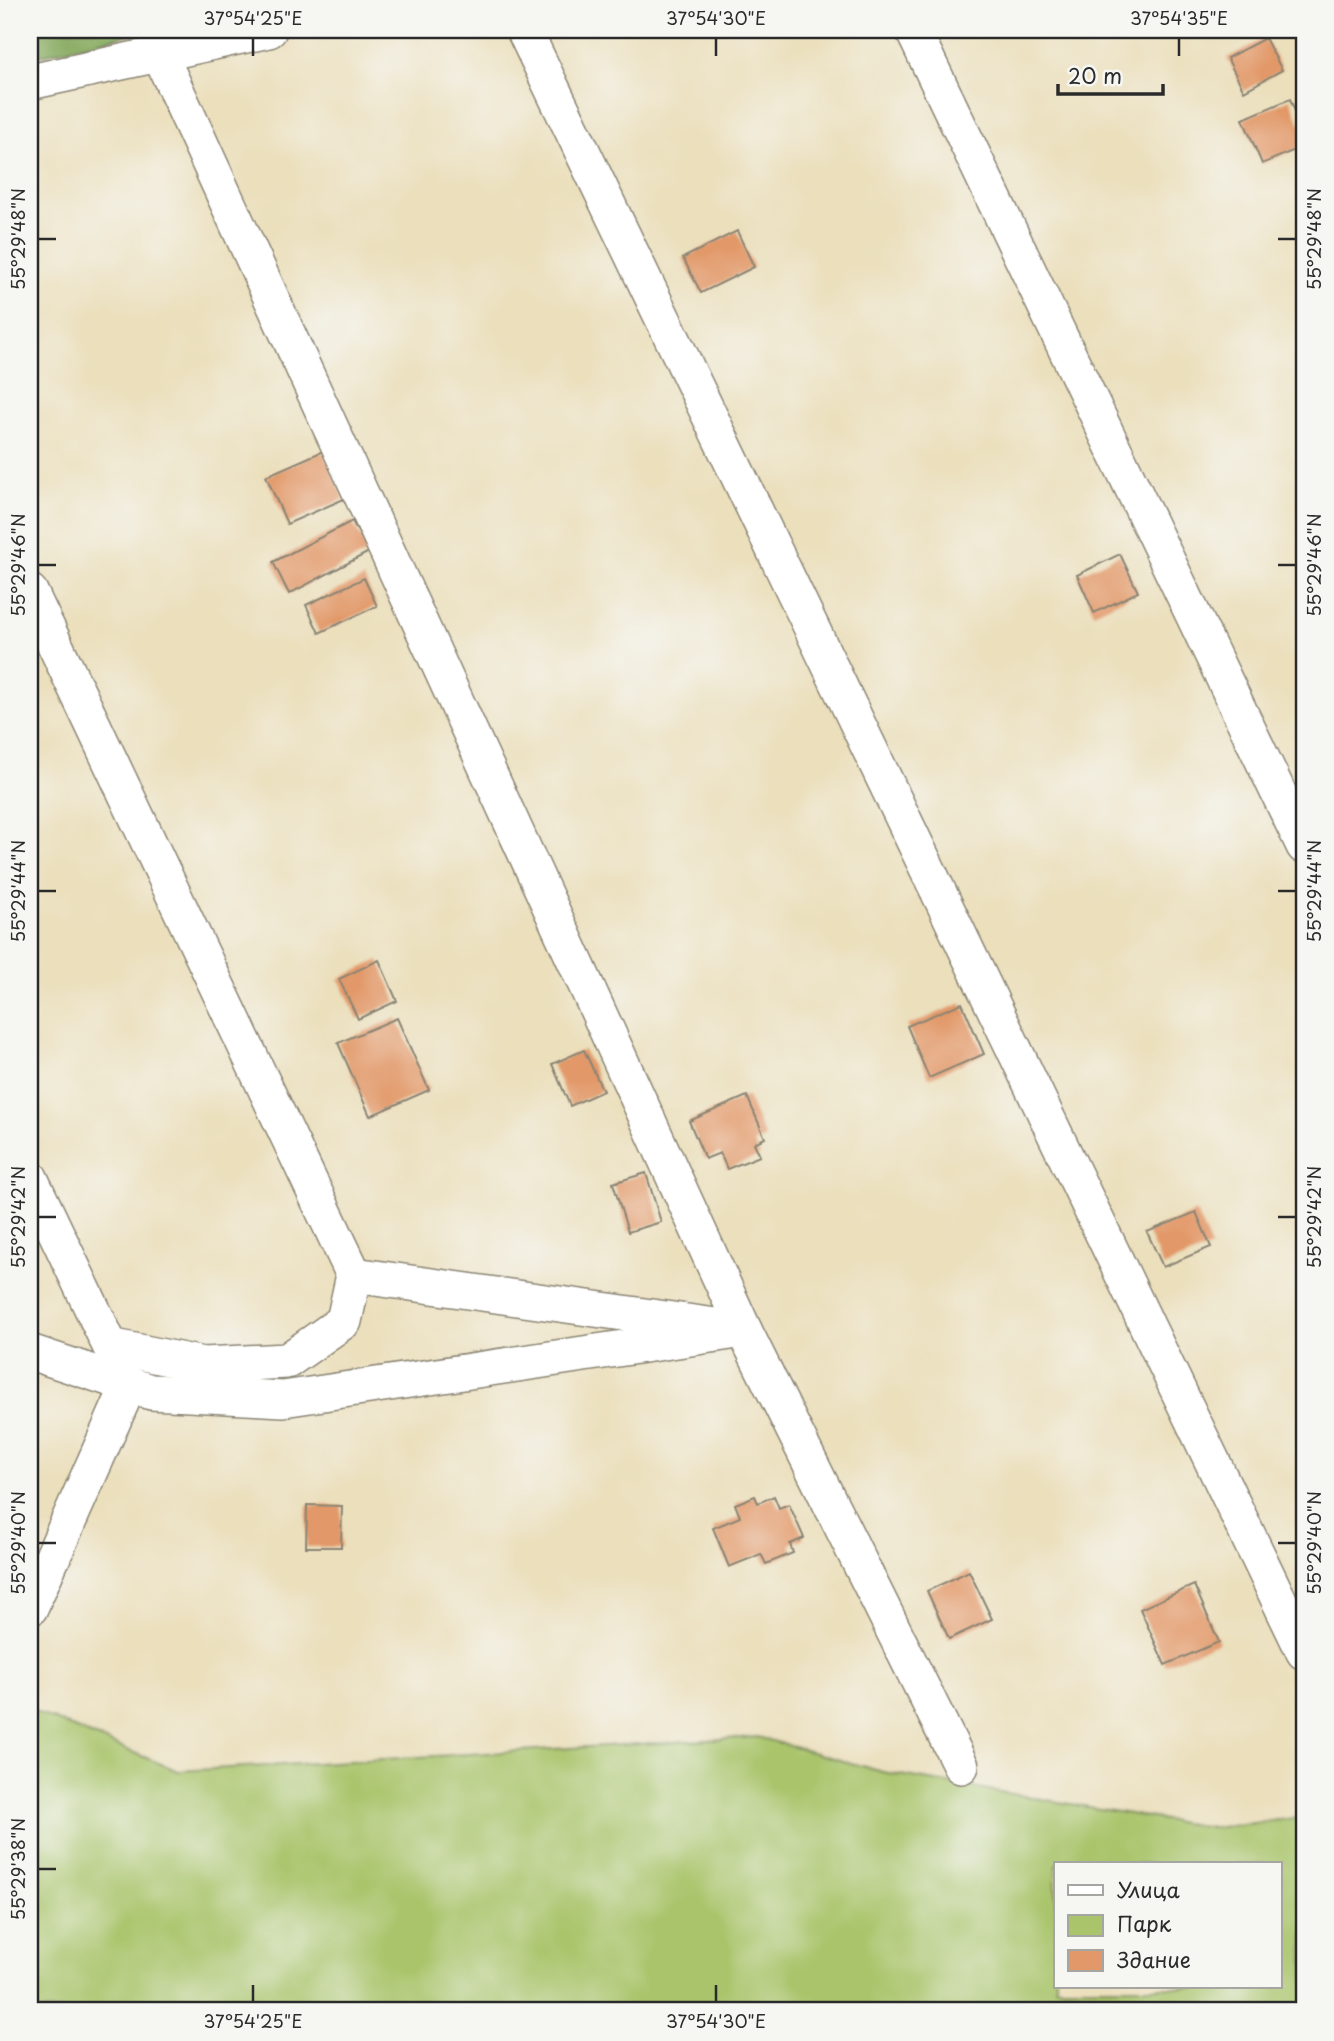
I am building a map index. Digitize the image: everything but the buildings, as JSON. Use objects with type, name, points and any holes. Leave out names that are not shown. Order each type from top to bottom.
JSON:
[{"type":"street","points":[[30,82],[270,30]]},
{"type":"street","points":[[524,30],[1304,1652]]},
{"type":"street","points":[[913,30],[1304,846]]},
{"type":"street","points":[[160,55],[744,1329],[961,1766]]},
{"type":"street","points":[[30,592],[354,1275],[344,1321],[287,1361],[203,1365],[110,1346],[30,1178]]},
{"type":"street","points":[[354,1275],[744,1329]]},
{"type":"street","points":[[30,1352],[151,1392],[283,1399],[744,1329]]},
{"type":"street","points":[[30,1608],[129,1385]]},
{"type":"green space","points":[[30,30],[150,30],[30,58]]},
{"type":"green space","points":[[30,1710],[178,1771],[758,1737],[883,1772],[1212,1828],[1304,1817],[1304,2011],[30,2011]]}]
